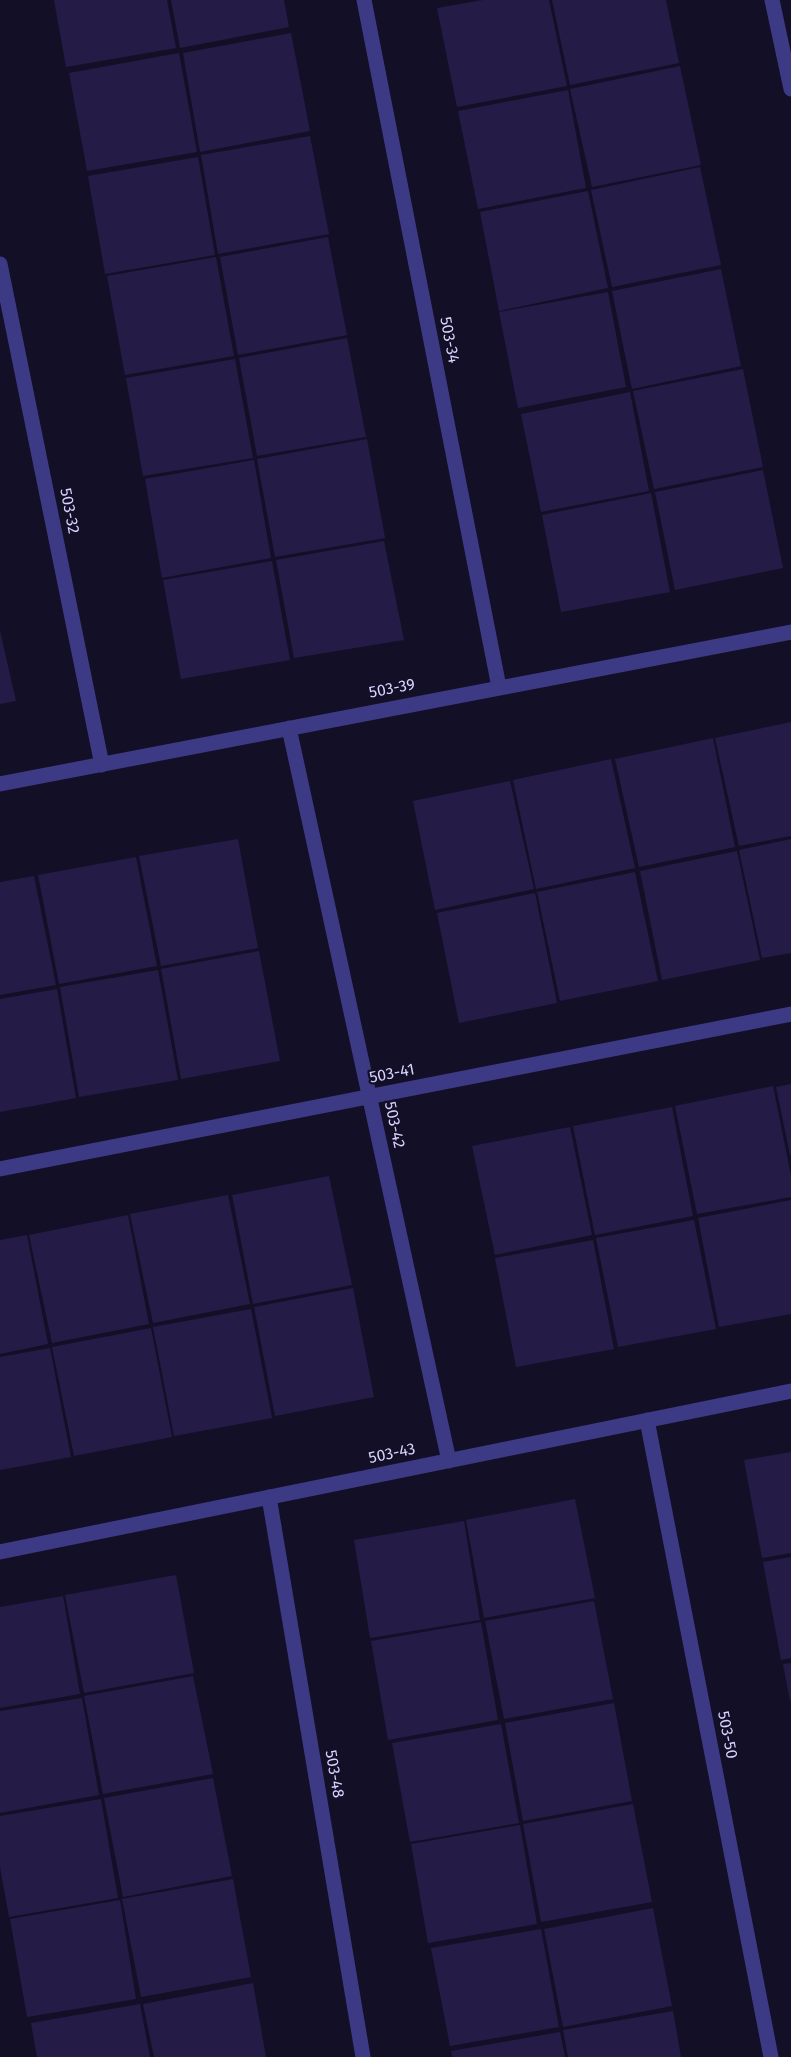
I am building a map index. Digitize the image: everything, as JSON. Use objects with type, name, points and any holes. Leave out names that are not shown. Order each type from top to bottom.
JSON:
[{"type":"street","name":"503-34","points":[[364,0],[499,687]]},
{"type":"street","points":[[772,0],[791,89]]},
{"type":"street","name":"503-32","points":[[0,264],[102,765]]},
{"type":"street","name":"503-39","points":[[0,784],[791,632]]},
{"type":"street","name":"503-42","points":[[289,728],[449,1461]]},
{"type":"street","name":"503-41","points":[[0,1169],[791,1014]]},
{"type":"street","name":"503-43","points":[[0,1552],[791,1391]]},
{"type":"street","name":"503-50","points":[[647,1420],[771,2057]]},
{"type":"street","name":"503-48","points":[[269,1497],[363,2057]]},
{"type":"building","points":[[54,0],[167,0],[176,48],[66,67]]},
{"type":"building","points":[[171,0],[284,0],[289,27],[180,48]]},
{"type":"building","points":[[483,0],[549,0],[567,86],[457,107],[437,8]]},
{"type":"building","points":[[552,0],[666,0],[679,63],[570,85]]},
{"type":"building","points":[[291,33],[310,131],[200,152],[183,53]]},
{"type":"building","points":[[179,53],[197,152],[87,171],[69,73]]},
{"type":"building","points":[[680,66],[701,165],[592,187],[570,89]]},
{"type":"building","points":[[568,90],[586,188],[478,209],[458,111]]},
{"type":"building","points":[[310,136],[329,234],[218,254],[201,155]]},
{"type":"building","points":[[198,157],[215,255],[105,274],[88,176]]},
{"type":"building","points":[[700,167],[721,265],[612,287],[591,190]]},
{"type":"building","points":[[588,191],[608,288],[499,311],[480,212]]},
{"type":"building","points":[[328,237],[347,335],[238,355],[220,257]]},
{"type":"building","points":[[216,257],[234,356],[125,375],[107,276]]},
{"type":"building","points":[[721,269],[741,366],[632,389],[612,291]]},
{"type":"building","points":[[608,292],[626,387],[518,408],[499,312]]},
{"type":"building","points":[[347,338],[366,437],[257,456],[239,358]]},
{"type":"building","points":[[235,359],[253,458],[143,476],[126,378]]},
{"type":"building","points":[[743,369],[763,467],[654,489],[633,391]]},
{"type":"building","points":[[630,392],[649,491],[541,512],[521,414]]},
{"type":"building","points":[[367,439],[385,538],[275,557],[257,459]]},
{"type":"building","points":[[254,460],[271,558],[162,578],[145,479]]},
{"type":"building","points":[[763,470],[783,568],[675,590],[655,492]]},
{"type":"building","points":[[651,493],[670,592],[561,612],[542,515]]},
{"type":"building","points":[[384,541],[404,640],[294,658],[276,560]]},
{"type":"building","points":[[272,561],[290,660],[181,679],[163,580]]},
{"type":"building","points":[[0,631],[16,701],[0,704]]},
{"type":"building","points":[[791,722],[791,836],[739,846],[715,738]]},
{"type":"building","points":[[713,738],[735,847],[639,867],[615,759]]},
{"type":"building","points":[[611,759],[635,868],[536,889],[513,780]]},
{"type":"building","points":[[510,781],[534,889],[435,910],[413,801]]},
{"type":"building","points":[[238,839],[258,948],[161,966],[139,856]]},
{"type":"building","points":[[791,839],[791,953],[762,958],[739,850]]},
{"type":"building","points":[[737,851],[760,960],[662,980],[640,871]]},
{"type":"building","points":[[136,857],[157,966],[59,984],[38,875]]},
{"type":"building","points":[[635,872],[658,981],[560,1001],[537,892]]},
{"type":"building","points":[[34,876],[56,985],[0,995],[0,882]]},
{"type":"building","points":[[535,893],[557,1003],[459,1023],[437,913]]},
{"type":"building","points":[[259,951],[280,1061],[181,1079],[161,969]]},
{"type":"building","points":[[158,970],[178,1080],[79,1097],[60,987]]},
{"type":"building","points":[[57,989],[76,1098],[0,1112],[0,999]]},
{"type":"building","points":[[791,1084],[791,1155],[790,1155],[776,1087]]},
{"type":"building","points":[[773,1086],[791,1176],[791,1197],[697,1214],[675,1106]]},
{"type":"building","points":[[672,1107],[693,1216],[595,1235],[573,1126]]},
{"type":"building","points":[[570,1127],[592,1235],[495,1255],[472,1146]]},
{"type":"building","points":[[329,1176],[352,1285],[253,1304],[232,1195]]},
{"type":"building","points":[[228,1195],[250,1304],[153,1323],[130,1214]]},
{"type":"building","points":[[791,1200],[791,1314],[719,1327],[698,1218]]},
{"type":"building","points":[[128,1215],[149,1324],[52,1343],[29,1235]]},
{"type":"building","points":[[694,1220],[716,1329],[618,1347],[596,1238]]},
{"type":"building","points":[[27,1235],[48,1344],[0,1354],[0,1240]]},
{"type":"building","points":[[593,1240],[614,1349],[516,1367],[495,1258]]},
{"type":"building","points":[[353,1288],[374,1397],[275,1416],[254,1307]]},
{"type":"building","points":[[251,1309],[272,1418],[174,1436],[153,1327]]},
{"type":"building","points":[[151,1328],[172,1437],[74,1456],[52,1347]]},
{"type":"building","points":[[50,1348],[71,1457],[0,1470],[0,1357]]},
{"type":"building","points":[[791,1452],[791,1553],[762,1558],[744,1460]]},
{"type":"building","points":[[575,1499],[595,1598],[484,1618],[466,1520]]},
{"type":"building","points":[[464,1521],[480,1620],[370,1638],[354,1540]]},
{"type":"building","points":[[791,1557],[791,1658],[781,1660],[763,1562]]},
{"type":"building","points":[[176,1575],[194,1673],[84,1693],[65,1595]]},
{"type":"building","points":[[63,1596],[80,1694],[0,1708],[0,1607]]},
{"type":"building","points":[[594,1601],[613,1699],[504,1719],[485,1621]]},
{"type":"building","points":[[481,1622],[498,1720],[388,1740],[371,1641]]},
{"type":"building","points":[[791,1663],[791,1701],[790,1701],[783,1664]]},
{"type":"building","points":[[193,1676],[213,1774],[103,1794],[84,1696]]},
{"type":"building","points":[[82,1698],[99,1795],[0,1813],[0,1711]]},
{"type":"building","points":[[614,1703],[632,1801],[523,1821],[505,1723]]},
{"type":"building","points":[[501,1724],[519,1823],[410,1842],[392,1743]]},
{"type":"building","points":[[213,1778],[232,1876],[123,1897],[104,1798]]},
{"type":"building","points":[[101,1799],[118,1898],[9,1917],[0,1867],[0,1816]]},
{"type":"building","points":[[633,1804],[652,1902],[541,1922],[523,1824]]},
{"type":"building","points":[[520,1825],[537,1924],[428,1943],[411,1844]]},
{"type":"building","points":[[233,1879],[251,1977],[141,1997],[122,1899]]},
{"type":"building","points":[[120,1900],[136,1999],[27,2017],[10,1919]]},
{"type":"building","points":[[653,1908],[672,2006],[563,2027],[544,1929]]},
{"type":"building","points":[[541,1929],[559,2027],[450,2046],[431,1948]]},
{"type":"building","points":[[253,1983],[266,2057],[154,2057],[143,2004]]},
{"type":"building","points":[[140,2004],[150,2057],[37,2057],[31,2023]]},
{"type":"building","points":[[673,2011],[681,2057],[568,2057],[563,2030]]},
{"type":"building","points":[[560,2032],[565,2057],[452,2057],[451,2051]]}]
